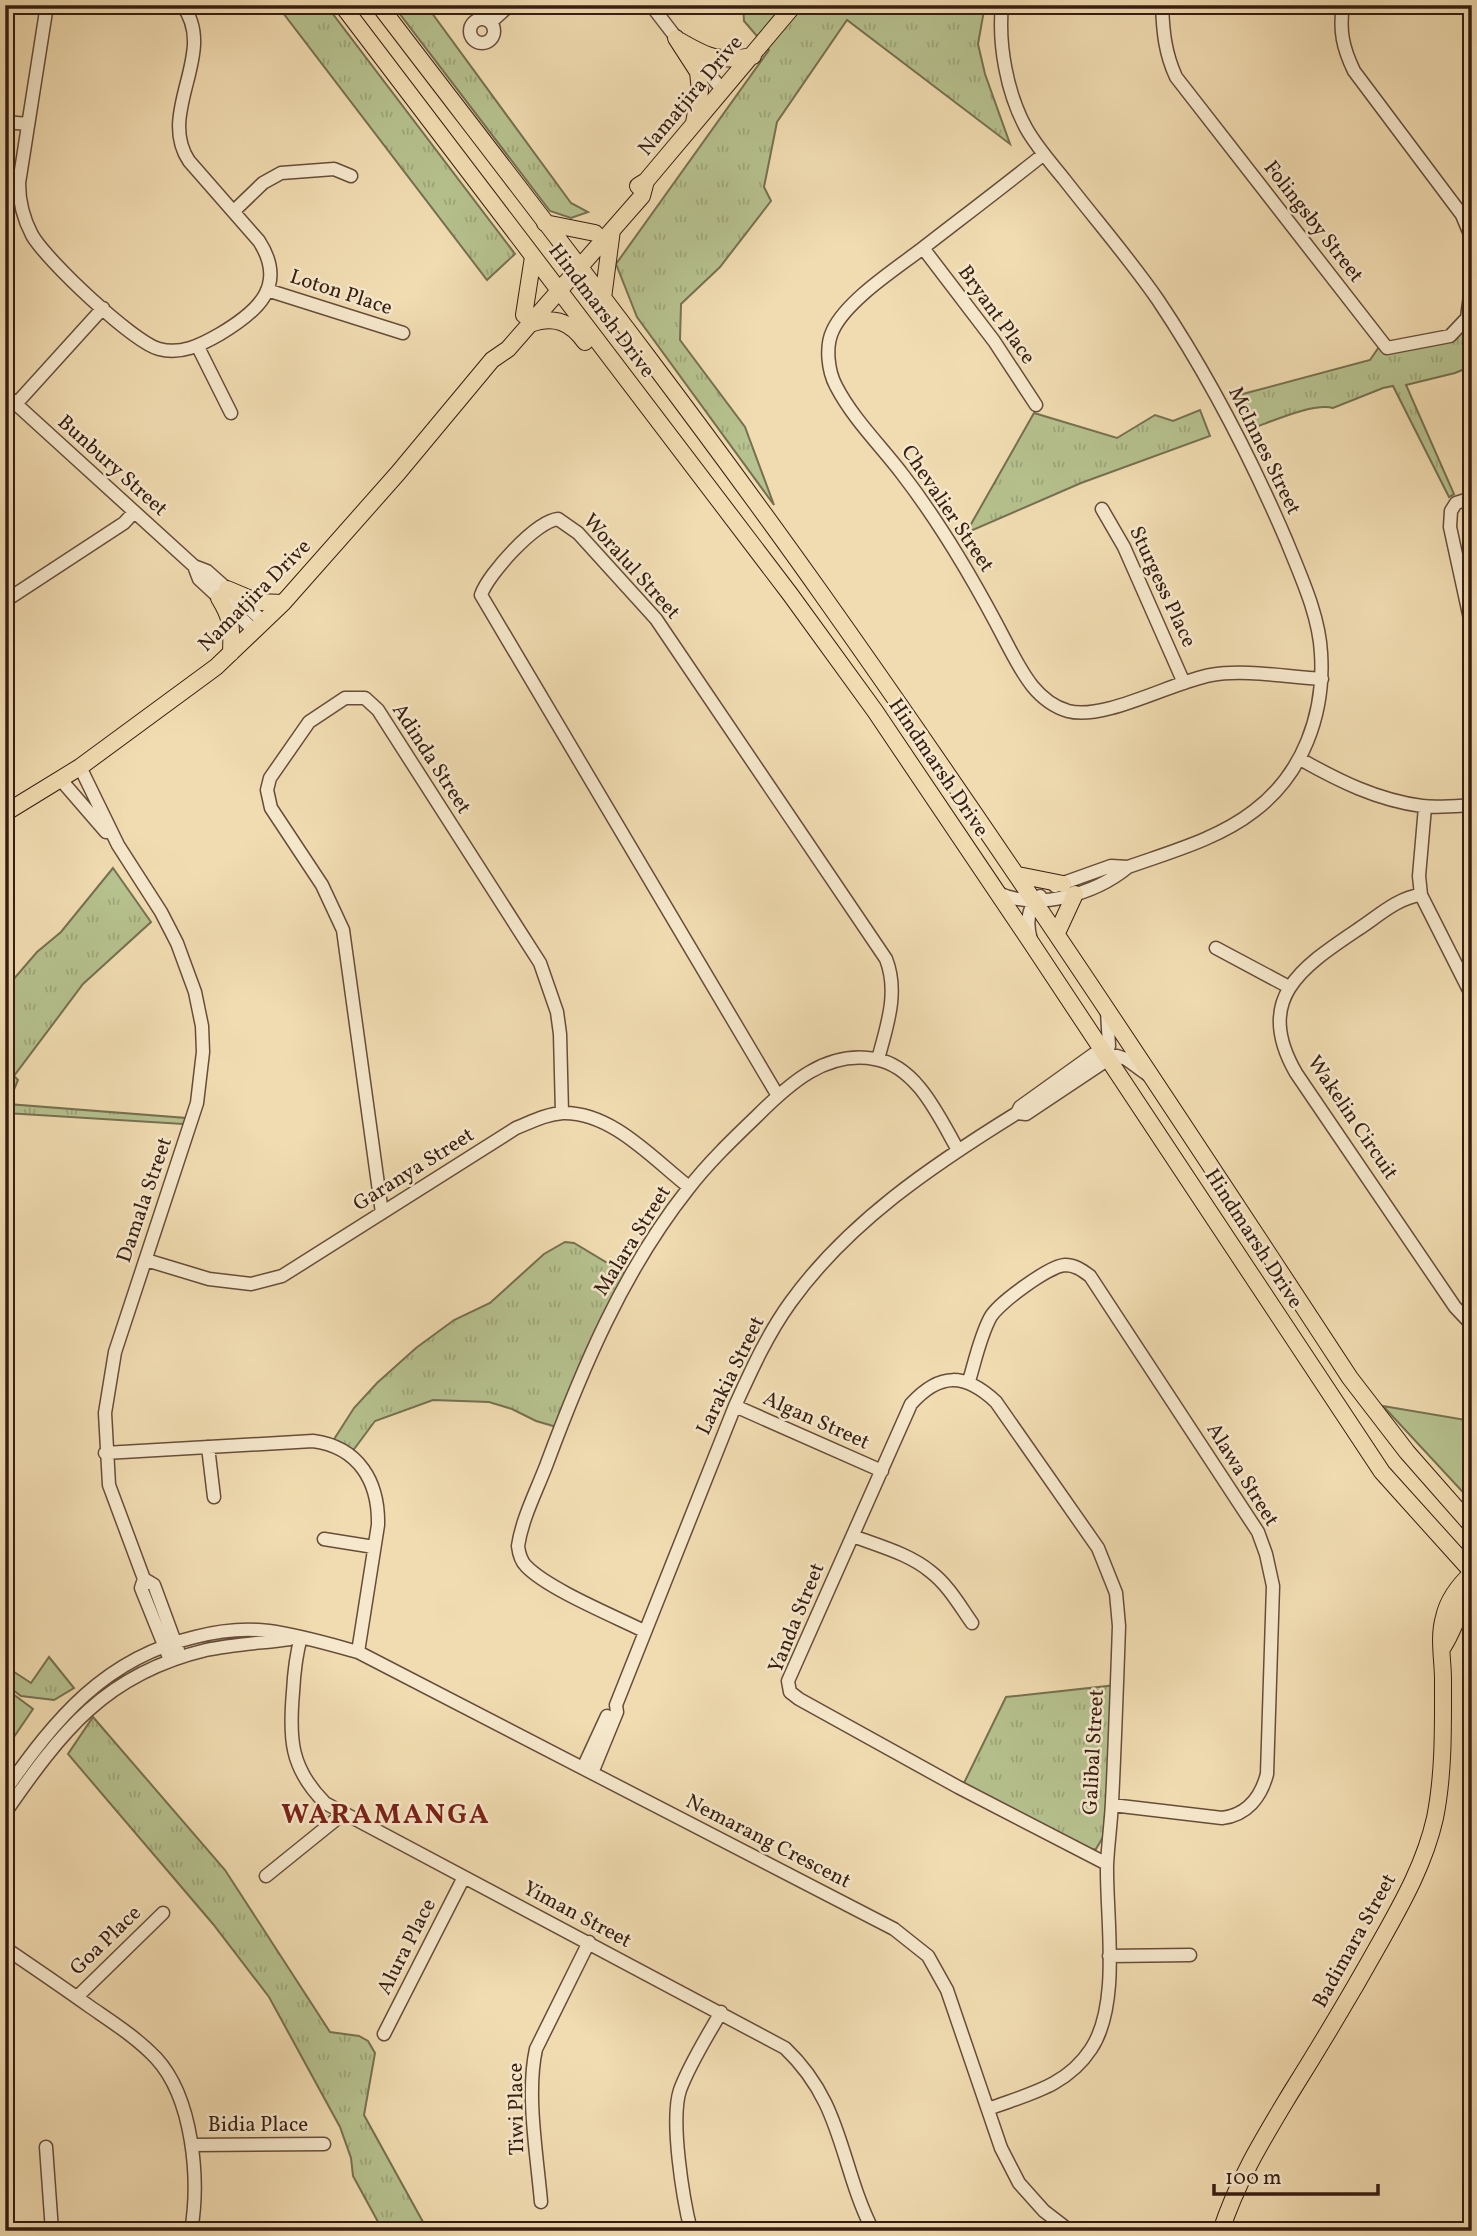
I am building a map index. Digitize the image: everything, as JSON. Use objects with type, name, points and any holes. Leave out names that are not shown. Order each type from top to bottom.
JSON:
[{"type":"main road","name":"Hindmarsh Drive","points":[[342,5],[790,594],[875,711],[1382,1472],[1472,1573]]},
{"type":"main road","name":"Hindmarsh Drive","points":[[379,5],[603,298],[819,590],[1018,875],[1350,1378],[1407,1452],[1472,1526]]},
{"type":"main road","name":"Namatjira Drive","points":[[576,263],[595,233],[634,189],[646,181],[794,5]]},
{"type":"main road","points":[[676,38],[716,59],[730,60],[753,56]]},
{"type":"main road","points":[[676,38],[698,72],[700,91],[693,126]]},
{"type":"main road","name":"Namatjira Drive","points":[[5,813],[80,767],[216,667],[283,603],[398,473],[492,360],[500,342],[526,320],[576,263],[612,230],[642,196],[646,181]]},
{"type":"main road","points":[[545,223],[595,233]]},
{"type":"main road","points":[[603,298],[612,230]]},
{"type":"main road","points":[[533,257],[526,320],[558,320],[576,329],[618,385],[635,390]]},
{"type":"main road","points":[[231,653],[232,629],[223,593],[258,602],[283,603]]},
{"type":"main road","points":[[1018,875],[1069,889],[1056,933]]},
{"type":"main road","name":"Badimara Street","points":[[1221,2231],[1232,2198],[1263,2137],[1367,1966],[1422,1862],[1435,1817],[1440,1782],[1443,1647],[1441,1630],[1444,1614],[1460,1585],[1472,1573]]},
{"type":"main road","name":"Badimara Street","points":[[1443,1647],[1465,1612],[1463,1603],[1472,1592]]},
{"type":"street","points":[[47,5],[19,183],[19,202],[25,219],[45,253],[103,308],[143,342],[160,349],[175,350],[198,347],[246,318],[255,310],[267,290],[270,272],[267,256],[259,241],[189,161],[178,139],[178,122],[195,43],[190,16],[182,5]]},
{"type":"street","points":[[491,22],[510,5]]},
{"type":"street","points":[[651,5],[676,38],[723,90]]},
{"type":"street","name":"McInnes Street","points":[[997,892],[1012,899],[1035,901],[1115,877],[1128,867],[1227,829],[1269,797],[1300,759],[1315,720],[1322,679],[1316,622],[1307,593],[1268,499],[1235,430],[1157,299],[1026,129],[1011,91],[1006,67],[1002,5]]},
{"type":"street","name":"Folingsby Street","points":[[1162,5],[1163,39],[1167,59],[1176,77],[1387,348],[1450,336],[1467,318],[1472,280]]},
{"type":"street","points":[[1343,5],[1340,26],[1343,48],[1354,72],[1462,215],[1472,239]]},
{"type":"street","points":[[5,121],[27,124]]},
{"type":"street","name":"Chevalier Street","points":[[1044,154],[854,303],[832,330],[829,363],[835,384],[848,406],[905,477],[950,544],[975,584],[1023,676],[1045,698],[1069,711],[1091,711],[1103,710],[1211,675],[1322,679]]},
{"type":"street","points":[[234,211],[263,183],[281,173],[334,169],[351,176]]},
{"type":"street","name":"Bryant Place","points":[[923,248],[994,341],[1036,405]]},
{"type":"street","name":"Loton Place","points":[[267,290],[403,333]]},
{"type":"street","points":[[16,404],[103,308]]},
{"type":"street","points":[[198,347],[231,413]]},
{"type":"street","name":"Bunbury Street","points":[[5,394],[194,566],[199,579],[223,593],[259,626]]},
{"type":"street","points":[[1472,498],[1456,503],[1451,511],[1450,527],[1472,628]]},
{"type":"street","name":"Sturgess Place","points":[[1102,509],[1124,547],[1184,683]]},
{"type":"street","points":[[5,601],[124,523],[134,512]]},
{"type":"street","name":"Woralul Street","points":[[778,1096],[481,595],[494,572],[539,527],[552,520],[564,522],[578,533],[656,619],[886,959],[892,984],[891,1001],[878,1059]]},
{"type":"street","name":"Adinda Street","points":[[382,1213],[343,930],[322,885],[271,808],[268,798],[270,778],[309,722],[345,698],[365,698],[378,710],[540,962],[557,1012],[562,1113]]},
{"type":"street","points":[[1300,759],[1347,785],[1383,799],[1425,807],[1472,805]]},
{"type":"street","name":"Damala Street","points":[[80,767],[118,845],[177,943],[187,967],[202,1026],[204,1052],[201,1079],[191,1124],[110,1372],[105,1413],[105,1453],[109,1485],[144,1579],[154,1585],[169,1643],[176,1659]]},
{"type":"street","name":"Damala Street","points":[[61,780],[118,845]]},
{"type":"street","points":[[1425,807],[1419,876],[1421,895],[1468,980],[1472,996]]},
{"type":"street","name":"Wakelin Circuit","points":[[1421,895],[1402,901],[1310,963],[1289,987],[1281,1004],[1279,1025],[1287,1057],[1455,1307],[1472,1325]]},
{"type":"street","points":[[1032,944],[1028,929],[1028,911],[1035,901]]},
{"type":"street","points":[[1216,948],[1289,987]]},
{"type":"street","points":[[1107,1010],[1109,1046],[1105,1054],[1126,1059],[1152,1077]]},
{"type":"street","name":"Larakia Street","points":[[587,1770],[610,1709],[616,1705],[735,1406],[770,1334],[791,1302],[856,1228],[890,1200],[958,1150],[1017,1114],[1020,1107],[1038,1100],[1094,1054],[1105,1054]]},
{"type":"street","name":"Malara Street","points":[[644,1631],[546,1582],[526,1566],[518,1546],[555,1440],[586,1366],[629,1276],[653,1238],[689,1188],[778,1096],[816,1067],[849,1056],[878,1059],[902,1071],[918,1084],[958,1150]]},
{"type":"street","name":"Garanya Street","points":[[146,1260],[209,1279],[251,1284],[282,1276],[516,1129],[548,1115],[562,1113],[584,1116],[623,1134],[689,1188]]},
{"type":"street","name":"Alawa Street","points":[[969,1381],[986,1326],[997,1307],[1055,1268],[1066,1265],[1084,1271],[1090,1276],[1258,1532],[1266,1554],[1273,1586],[1267,1774],[1264,1788],[1253,1804],[1233,1816],[1222,1818],[1112,1805]]},
{"type":"street","name":"Yanda Street","points":[[969,1381],[942,1382],[922,1392],[911,1404],[788,1681],[790,1692],[958,1787],[1107,1864]]},
{"type":"street","name":"Galibal Street","points":[[969,1381],[996,1402],[1098,1548],[1116,1593],[1119,1626],[1107,1864],[1109,1956],[1105,2020],[1086,2057],[1064,2077],[1049,2087],[988,2109]]},
{"type":"street","name":"Algan Street","points":[[735,1406],[881,1471]]},
{"type":"street","points":[[105,1453],[313,1441],[331,1444],[363,1468],[373,1484],[379,1505],[358,1652]]},
{"type":"street","points":[[208,1447],[214,1497]]},
{"type":"street","points":[[853,1536],[912,1559],[932,1572],[972,1623]]},
{"type":"street","points":[[324,1539],[374,1547]]},
{"type":"street","name":"Nemarang Crescent","points":[[5,1814],[55,1746],[68,1719],[86,1692],[119,1668],[169,1643],[226,1631],[267,1631],[358,1652],[894,1928],[928,1956],[947,1990],[1001,2148],[1020,2183],[1044,2211],[1070,2231]]},
{"type":"street","name":"Nemarang Crescent","points":[[5,1791],[44,1736],[149,1670],[176,1659],[230,1645],[301,1637]]},
{"type":"street","name":"Yiman Street","points":[[301,1637],[296,1657],[290,1716],[292,1749],[302,1775],[317,1795],[344,1814],[785,2048],[817,2084],[830,2110],[873,2231]]},
{"type":"street","points":[[266,1876],[344,1814]]},
{"type":"street","name":"Alura Place","points":[[384,2034],[464,1877]]},
{"type":"street","name":"Goa Place","points":[[77,1997],[163,1913]]},
{"type":"street","name":"Tiwi Place","points":[[541,2202],[532,2092],[533,2063],[536,2049],[589,1942]]},
{"type":"street","points":[[5,1948],[132,2035],[158,2060],[183,2109],[192,2145],[194,2211],[191,2231]]},
{"type":"street","points":[[1109,1956],[1190,1955]]},
{"type":"street","points":[[691,2231],[676,2123],[677,2101],[686,2076],[721,2012]]},
{"type":"street","name":"Bidia Place","points":[[192,2145],[324,2144]]},
{"type":"street","points":[[46,2147],[52,2231]]},
{"type":"green space","points":[[277,5],[326,5],[515,254],[487,280]]},
{"type":"green space","points":[[393,5],[426,5],[571,203],[588,212],[571,218],[550,211]]},
{"type":"green space","points":[[743,5],[985,5],[978,44],[985,74],[1010,144],[847,20],[777,122],[764,187],[771,201],[720,267],[681,304],[680,340],[745,427],[774,505],[637,317],[616,264],[769,50],[744,21]]},
{"type":"green space","points":[[1472,331],[1472,366],[1406,385],[1454,494],[1449,497],[1393,386],[1333,408],[1305,410],[1256,427],[1239,395],[1370,360],[1379,347]]},
{"type":"green space","points":[[1200,410],[1210,436],[1081,483],[966,533],[1034,413],[1117,438],[1155,415],[1173,421]]},
{"type":"green space","points":[[113,868],[151,922],[83,984],[14,1076],[18,1080],[8,1104],[186,1118],[183,1124],[6,1113],[5,1117],[5,989],[37,952],[61,932]]},
{"type":"green space","points":[[565,1242],[574,1243],[629,1276],[560,1428],[489,1402],[433,1400],[375,1421],[349,1456],[331,1444],[354,1408],[416,1348],[454,1320],[490,1303],[544,1254]]},
{"type":"green space","points":[[1383,1406],[1472,1421],[1472,1502]]},
{"type":"green space","points":[[49,1657],[74,1688],[54,1700],[21,1696],[5,1684],[5,1666],[31,1683]]},
{"type":"green space","points":[[1117,1685],[1103,1837],[1096,1849],[1086,1851],[962,1787],[1006,1697]]},
{"type":"green space","points":[[5,1688],[33,1709],[5,1750]]},
{"type":"green space","points":[[93,1717],[225,1870],[330,2032],[359,2036],[368,2041],[375,2053],[364,2115],[428,2231],[383,2231],[353,2176],[351,2158],[340,2127],[269,1997],[213,1924],[68,1754]]},
{"type":"district","name":"WARAMANGA","points":[[386,1815]]}]
